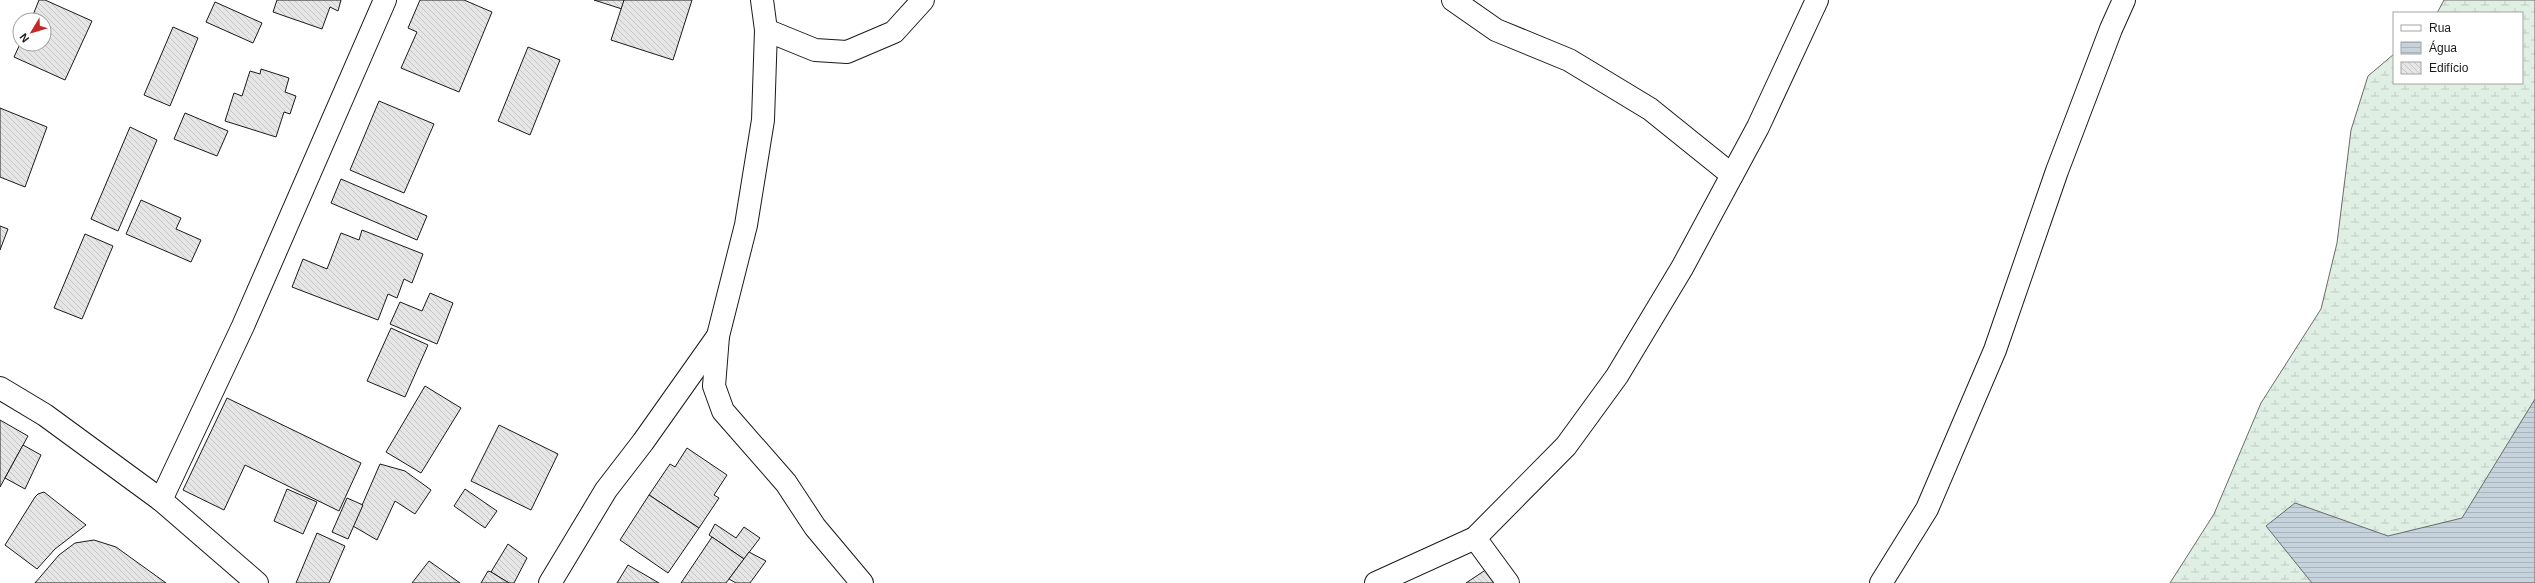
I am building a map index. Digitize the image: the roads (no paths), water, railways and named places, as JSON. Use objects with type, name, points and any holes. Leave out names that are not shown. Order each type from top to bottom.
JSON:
[{"type":"street","points":[[161,500],[243,326],[385,0]]},
{"type":"street","points":[[762,0],[766,30],[760,135],[746,225],[718,336],[714,386],[723,411],[786,483],[815,527],[862,583]]},
{"type":"street","points":[[766,30],[815,50],[847,52],[894,32],[923,0]]},
{"type":"street","points":[[1453,0],[1496,30],[1570,60],[1650,109],[1732,175]]},
{"type":"street","points":[[1376,583],[1475,538],[1566,446],[1617,376],[1682,268],[1758,127],[1817,0]]},
{"type":"street","points":[[1881,583],[1927,509],[1995,350],[2057,171],[2111,29],[2124,0]]},
{"type":"street","points":[[550,583],[606,490],[643,442],[718,336]]},
{"type":"street","points":[[0,388],[45,415],[161,500],[257,583]]},
{"type":"street","points":[[1475,538],[1508,583]]},
{"type":"water","points":[[2535,399],[2535,583],[2312,583],[2266,526],[2295,503],[2388,536],[2462,518]]}]
